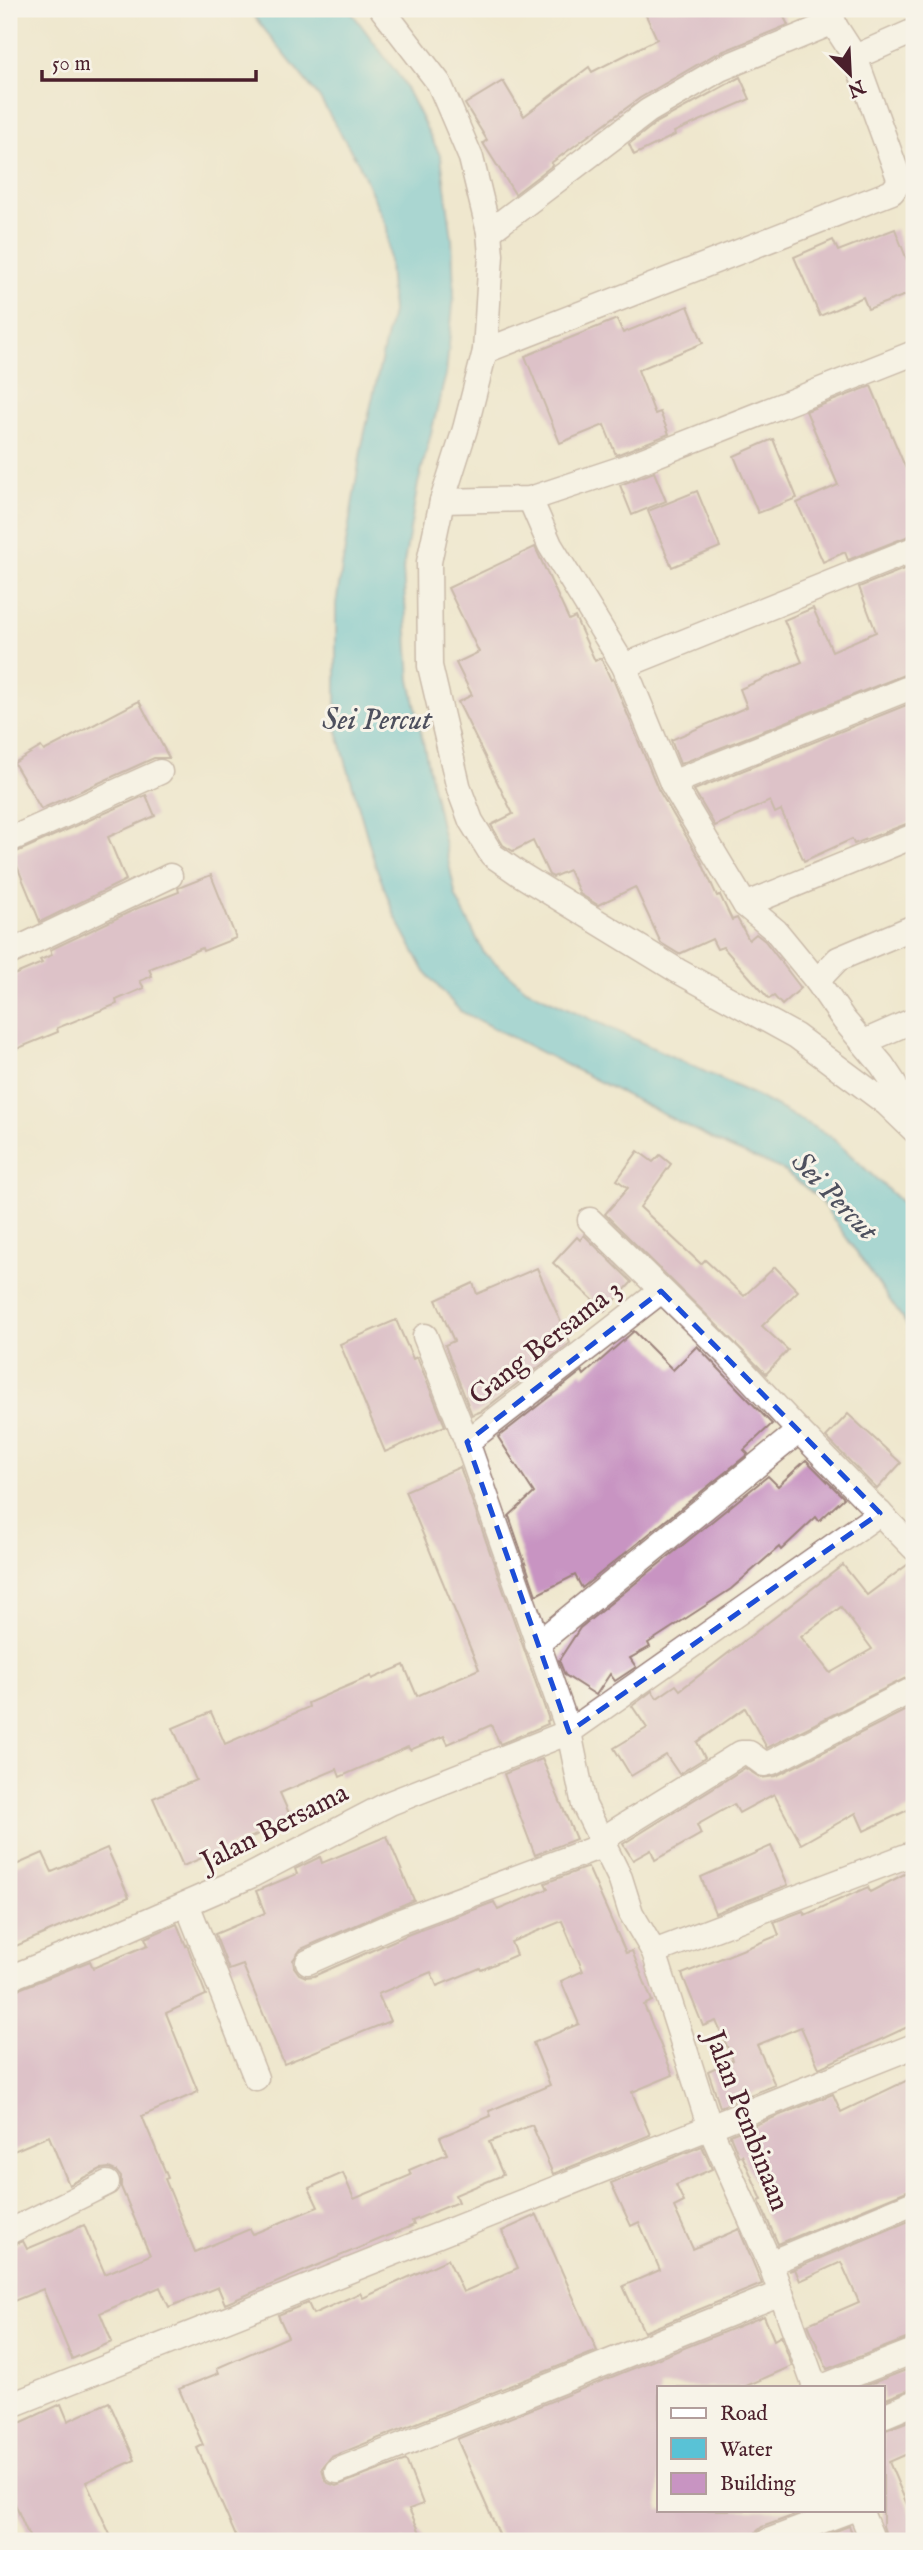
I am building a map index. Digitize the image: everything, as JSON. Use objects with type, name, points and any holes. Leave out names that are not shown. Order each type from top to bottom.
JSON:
[{"type":"street","points":[[382,9],[439,83],[471,158],[489,232],[491,255],[485,351],[465,429],[442,501],[429,562],[430,666],[459,789],[471,821],[492,855],[566,904],[678,971],[796,1035],[910,1125]]},
{"type":"street","points":[[485,351],[892,192],[900,181],[855,57],[829,15],[720,69],[648,111],[489,232]]},
{"type":"street","points":[[855,57],[914,31]]},
{"type":"street","points":[[442,501],[530,499],[623,468],[914,353]]},
{"type":"street","points":[[530,499],[550,545],[624,666],[672,783],[746,905],[776,931],[864,1042],[894,1083],[910,1125]]},
{"type":"street","points":[[624,666],[914,549]]},
{"type":"street","points":[[672,783],[914,686]]},
{"type":"street","points":[[9,840],[160,772]]},
{"type":"street","points":[[746,905],[914,836]]},
{"type":"street","points":[[9,953],[170,876]]},
{"type":"street","points":[[817,981],[838,959],[914,928]]},
{"type":"street","points":[[864,1042],[914,1020]]},
{"type":"street","points":[[590,1220],[729,1356],[914,1548]]},
{"type":"street","name":"Gang Bersama 3","points":[[467,1442],[661,1291]]},
{"type":"street","name":"Jalan Pembinaan","points":[[425,1336],[467,1442],[569,1732],[584,1805],[620,1878],[631,1913],[654,1952],[710,2128],[770,2263],[815,2386]]},
{"type":"street","points":[[537,1644],[799,1431]]},
{"type":"street","name":"Jalan Bersama","points":[[9,1978],[250,1876],[390,1803],[569,1732],[880,1514]]},
{"type":"street","points":[[308,1962],[401,1921],[603,1842],[741,1753],[749,1753],[764,1763],[772,1762],[914,1689]]},
{"type":"street","points":[[654,1952],[914,1853]]},
{"type":"street","points":[[187,1904],[257,2078]]},
{"type":"street","points":[[9,2406],[914,2046]]},
{"type":"street","points":[[9,2232],[107,2183]]},
{"type":"street","points":[[770,2263],[914,2203]]},
{"type":"street","points":[[337,2471],[781,2293]]},
{"type":"street","points":[[825,2386],[914,2351]]},
{"type":"street","points":[[884,2416],[914,2403]]},
{"type":"street","points":[[768,2541],[846,2512]]},
{"type":"street","points":[[861,2512],[873,2541]]},
{"type":"highlighted area","points":[[661,1291],[880,1513],[569,1732],[467,1442]]},
{"type":"water","name":"Sei Percut","points":[[248,9],[349,9],[402,80],[441,157],[452,238],[454,295],[446,374],[418,484],[403,569],[410,680],[456,897],[484,953],[526,989],[757,1096],[830,1136],[899,1200],[914,1222],[914,1335],[818,1197],[781,1169],[728,1147],[460,1011],[425,972],[395,916],[375,864],[336,727],[336,604],[362,445],[392,312],[387,228],[359,164],[319,97]]},
{"type":"building","points":[[643,9],[780,9],[788,25],[714,55],[640,98],[551,163],[553,165],[515,194],[483,143],[487,140],[465,104],[503,81],[524,116],[589,67],[592,72],[657,39]]},
{"type":"building","points":[[740,77],[750,99],[674,132],[675,135],[634,155],[629,144],[656,123]]},
{"type":"building","points":[[895,229],[914,278],[914,292],[868,309],[863,297],[820,316],[794,257],[833,240],[838,251]]},
{"type":"building","points":[[688,306],[703,343],[638,370],[655,414],[660,412],[669,434],[616,455],[604,425],[560,443],[525,356],[617,319],[623,333]]},
{"type":"building","points":[[871,386],[906,469],[914,466],[914,534],[848,560],[845,552],[823,562],[797,503],[838,485],[806,411]]},
{"type":"building","points":[[773,439],[797,498],[758,513],[734,456]]},
{"type":"building","points":[[654,472],[666,501],[632,515],[620,485]]},
{"type":"building","points":[[697,491],[720,547],[672,567],[648,511]]},
{"type":"building","points":[[535,547],[569,620],[575,617],[595,661],[601,658],[611,680],[613,679],[658,789],[701,861],[717,896],[720,895],[732,920],[737,918],[749,940],[756,934],[765,941],[801,988],[782,1005],[774,996],[769,999],[723,947],[717,949],[712,939],[679,954],[661,943],[635,887],[598,905],[580,894],[569,870],[553,877],[549,875],[533,841],[513,851],[503,845],[491,825],[513,814],[458,702],[472,695],[456,663],[479,652],[448,588]]},
{"type":"building","points":[[914,565],[914,671],[680,764],[671,740],[747,707],[740,689],[802,662],[784,620],[813,608],[832,651],[876,632],[859,587]]},
{"type":"building","points":[[139,701],[169,758],[154,758],[41,809],[14,763],[41,747],[44,751]]},
{"type":"building","points":[[914,702],[914,821],[854,844],[852,839],[804,861],[781,810],[775,813],[770,801],[715,826],[694,790]]},
{"type":"building","points":[[146,795],[155,816],[108,837],[126,880],[40,922],[12,854]]},
{"type":"building","points":[[211,875],[236,938],[149,969],[152,976],[140,981],[144,988],[116,1000],[117,1004],[57,1028],[58,1032],[9,1052],[9,977],[42,963],[40,960],[52,955],[50,950],[138,908],[179,892],[178,888]]},
{"type":"building","points":[[638,1151],[653,1162],[660,1155],[671,1164],[640,1207],[701,1264],[705,1260],[744,1296],[775,1267],[798,1291],[762,1326],[788,1350],[766,1374],[605,1214],[628,1188],[617,1180]]},
{"type":"building","points":[[584,1235],[632,1282],[605,1311],[553,1263],[577,1237],[580,1240]]},
{"type":"building","points":[[537,1268],[570,1343],[482,1411],[472,1415],[445,1345],[454,1341],[436,1300],[473,1283],[477,1294]]},
{"type":"building","points":[[396,1320],[413,1359],[417,1357],[445,1426],[385,1452],[340,1344]]},
{"type":"building","points":[[634,1331],[673,1370],[697,1346],[772,1424],[744,1450],[748,1454],[582,1588],[575,1575],[536,1595],[509,1516],[534,1493],[498,1437],[582,1371],[584,1375]]},
{"type":"building","points":[[848,1414],[901,1463],[877,1489],[826,1437]]},
{"type":"building","points":[[806,1460],[844,1498],[819,1521],[816,1517],[781,1550],[779,1547],[731,1589],[648,1643],[650,1647],[630,1658],[636,1667],[615,1681],[610,1674],[596,1695],[565,1675],[559,1660],[580,1628],[768,1476],[778,1486]]},
{"type":"building","points":[[460,1467],[549,1720],[548,1724],[500,1744],[491,1725],[448,1744],[444,1736],[410,1750],[408,1747],[340,1777],[337,1769],[280,1793],[292,1820],[183,1866],[153,1798],[196,1780],[173,1728],[211,1712],[225,1744],[309,1707],[308,1703],[404,1665],[417,1696],[479,1669],[405,1491]]},
{"type":"building","points":[[914,1562],[914,1674],[767,1748],[745,1708],[697,1742],[705,1758],[679,1774],[666,1755],[631,1776],[614,1748],[647,1728],[632,1706],[652,1691],[657,1698],[676,1685],[680,1690],[843,1565],[867,1595]],"holes":[[[841,1607],[872,1649],[830,1673],[801,1637]]]},
{"type":"building","points":[[914,1706],[914,1807],[864,1831],[856,1813],[801,1844],[774,1794],[739,1813],[734,1804],[697,1825],[701,1834],[655,1860],[651,1850],[633,1860],[623,1844],[745,1768],[761,1778],[776,1776]]},
{"type":"building","points":[[542,1759],[576,1839],[535,1855],[504,1774]]},
{"type":"building","points":[[387,1836],[414,1900],[301,1949],[293,1960],[299,1974],[314,1976],[407,1935],[494,1902],[498,1910],[548,1889],[545,1883],[588,1867],[626,1953],[632,1951],[652,2001],[644,2005],[673,2075],[632,2092],[650,2135],[553,2174],[532,2125],[489,2142],[503,2175],[455,2195],[458,2202],[412,2221],[414,2225],[225,2304],[218,2287],[169,2307],[160,2287],[100,2313],[112,2342],[72,2359],[43,2289],[9,2303],[9,2247],[23,2241],[27,2249],[84,2225],[105,2274],[150,2255],[121,2187],[121,2177],[116,2171],[101,2169],[69,2185],[49,2136],[9,2153],[9,1993],[90,1961],[93,1968],[148,1945],[145,1938],[177,1924],[206,1995],[166,2013],[198,2092],[142,2116],[195,2252],[250,2229],[253,2234],[318,2207],[309,2188],[343,2173],[354,2199],[411,2175],[409,2170],[447,2154],[440,2137],[491,2116],[489,2111],[550,2085],[533,2043],[579,2024],[561,1981],[583,1971],[562,1921],[511,1942],[516,1955],[481,1970],[480,1968],[437,1986],[431,1972],[378,1994],[390,2021],[284,2064],[243,1965],[229,1970],[215,1934],[265,1913],[256,1891],[297,1874],[295,1869],[320,1857],[322,1863]]},
{"type":"building","points":[[771,1846],[788,1885],[715,1913],[701,1877]]},
{"type":"building","points":[[107,1848],[129,1897],[9,1949],[9,1868],[43,1853],[52,1872]]},
{"type":"building","points":[[914,1869],[914,2024],[819,2068],[801,2027],[757,2045],[775,2085],[720,2107],[708,2071],[733,2060],[716,2021],[703,2026],[682,1974],[779,1935],[774,1922],[803,1911],[805,1915],[868,1887],[870,1892]]},
{"type":"building","points":[[914,2077],[914,2188],[778,2244],[759,2201],[762,2200],[730,2135],[833,2094],[841,2112]]},
{"type":"building","points":[[702,2146],[712,2169],[676,2185],[684,2202],[674,2207],[693,2249],[739,2229],[762,2284],[644,2332],[623,2286],[660,2270],[639,2222],[631,2226],[611,2183]]},
{"type":"building","points":[[537,2215],[597,2351],[331,2457],[322,2468],[328,2483],[336,2486],[406,2460],[423,2504],[409,2509],[424,2541],[238,2541],[197,2448],[203,2445],[179,2389],[219,2373],[217,2368],[288,2337],[278,2315],[308,2303],[313,2314],[360,2293],[363,2298],[448,2259],[463,2292],[518,2268],[502,2231]]},
{"type":"building","points":[[914,2219],[914,2336],[827,2369],[808,2324],[859,2302],[841,2262],[800,2281],[795,2269],[789,2271]]},
{"type":"building","points":[[764,2316],[774,2340],[781,2336],[792,2366],[746,2386],[657,2386],[657,2512],[803,2512],[762,2527],[756,2532],[753,2541],[502,2541],[457,2439]]},
{"type":"building","points":[[914,2367],[914,2388],[884,2400],[884,2386],[865,2386]]},
{"type":"building","points":[[109,2402],[135,2460],[86,2482],[113,2541],[31,2541],[9,2490],[9,2428],[61,2404],[68,2421]]},
{"type":"building","points":[[914,2419],[914,2451],[889,2462],[914,2521],[914,2541],[888,2541],[883,2526],[884,2431]]},
{"type":"building","points":[[849,2526],[856,2541],[810,2541]]}]
